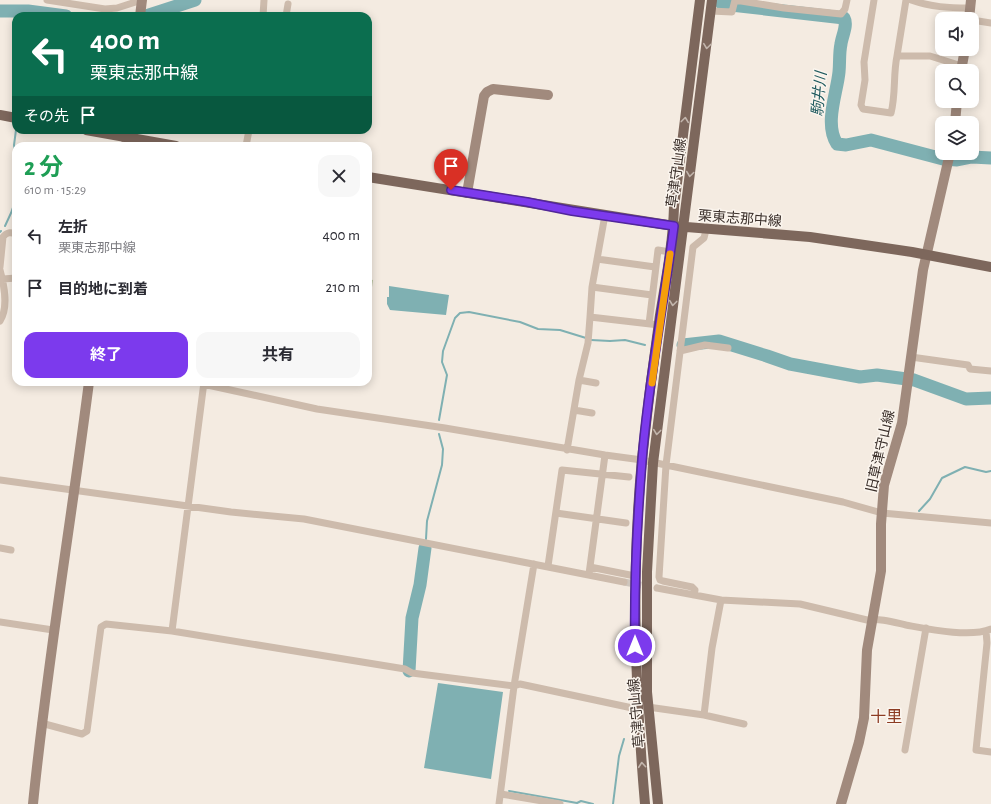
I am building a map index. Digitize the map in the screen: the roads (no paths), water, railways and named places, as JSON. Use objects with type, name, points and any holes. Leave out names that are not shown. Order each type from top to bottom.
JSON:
[{"type":"main road","name":"草津守山線","points":[[645,804],[637,709],[635,576],[642,460],[654,325],[670,252],[679,227],[674,207],[700,3]]},
{"type":"main road","name":"草津守山線","points":[[658,804],[648,707],[646,623],[653,463],[679,227],[711,6]]},
{"type":"main road","points":[[0,115],[12,117]]},
{"type":"main road","points":[[106,134],[152,142]]},
{"type":"main road","name":"栗東志那中線","points":[[372,178],[679,227],[810,237],[926,254],[991,267]]},
{"type":"street","points":[[47,0],[81,3],[105,9],[141,6]]},
{"type":"street","points":[[263,12],[264,0]]},
{"type":"street","points":[[711,6],[732,12],[735,0],[784,8],[841,14],[845,9],[847,0]]},
{"type":"street","points":[[874,0],[864,62],[865,80],[861,105],[863,109],[891,114],[896,81],[894,69],[906,0]]},
{"type":"street","points":[[911,0],[926,6],[945,8],[970,4]]},
{"type":"street","points":[[287,12],[288,4]]},
{"type":"street","points":[[979,21],[991,23]]},
{"type":"street","points":[[897,56],[930,56],[951,64]]},
{"type":"street","points":[[467,193],[484,96],[487,92],[493,89],[548,95]]},
{"type":"street","name":"旧草津守山線","points":[[841,804],[859,742],[864,718],[867,650],[881,571],[884,485],[902,423],[926,254],[950,160]]},
{"type":"street","points":[[567,450],[579,380],[588,343],[592,287],[605,215]]},
{"type":"street","points":[[694,595],[694,590],[692,587],[663,581],[659,578],[666,465],[693,247],[704,238],[706,230]]},
{"type":"street","points":[[0,267],[3,237],[6,233],[12,232]]},
{"type":"street","points":[[590,317],[654,325],[652,295],[658,250],[670,252]]},
{"type":"street","points":[[597,259],[655,267]]},
{"type":"street","points":[[0,270],[6,290],[3,316],[0,321]]},
{"type":"street","points":[[3,279],[12,278]]},
{"type":"street","points":[[592,287],[652,295]]},
{"type":"street","points":[[680,351],[705,345],[728,348]]},
{"type":"street","points":[[911,357],[968,365],[970,369],[991,369]]},
{"type":"street","points":[[579,380],[596,383]]},
{"type":"street","points":[[33,804],[41,723],[53,630],[76,491],[89,386]]},
{"type":"street","points":[[172,631],[204,386]]},
{"type":"street","points":[[217,386],[311,408],[445,428],[604,456],[642,460],[843,502],[882,513],[991,523]]},
{"type":"street","points":[[574,410],[592,413]]},
{"type":"street","points":[[589,571],[604,456]]},
{"type":"street","points":[[548,566],[562,470],[630,477]]},
{"type":"street","points":[[0,480],[231,512],[304,519],[534,564],[635,576]]},
{"type":"street","points":[[556,513],[626,523]]},
{"type":"street","points":[[0,548],[11,550]]},
{"type":"street","points":[[499,804],[514,686],[534,564]]},
{"type":"street","points":[[589,571],[624,582]]},
{"type":"street","points":[[657,588],[721,600],[786,602],[853,617],[970,634],[989,630],[976,750],[991,752]]},
{"type":"street","points":[[704,715],[712,648],[721,600]]},
{"type":"street","points":[[0,622],[53,630]]},
{"type":"street","points":[[41,723],[82,734],[87,731],[101,627],[106,624],[172,631],[405,669],[412,673],[514,686],[520,684],[637,709]]},
{"type":"street","points":[[905,750],[926,628]]},
{"type":"street","points":[[648,707],[704,715],[744,724]]},
{"type":"street","points":[[501,794],[560,804]]},
{"type":"water","points":[[389,286],[449,295],[446,315],[390,310],[387,304],[387,297],[389,297]]},
{"type":"water","points":[[438,683],[503,692],[491,779],[424,768]]},
{"type":"waterway","points":[[158,12],[195,0]]},
{"type":"waterway","name":"駒井川","points":[[723,0],[722,4],[844,18],[845,27],[840,47],[838,80],[831,118],[833,136],[837,144],[846,145],[871,140],[943,159],[957,160],[972,157],[991,158]]},
{"type":"waterway","points":[[0,11],[36,12]]},
{"type":"waterway","points":[[14,142],[15,134]]},
{"type":"waterway","points":[[5,226],[12,210]]},
{"type":"waterway","points":[[439,420],[447,375],[442,362],[443,351],[455,318],[460,313],[469,312],[520,322],[538,329],[560,330],[586,338]]},
{"type":"waterway","points":[[591,340],[625,340],[645,345]]},
{"type":"waterway","points":[[683,345],[719,341],[790,364],[860,377],[877,375],[914,380],[966,399],[991,398]]},
{"type":"waterway","points":[[426,539],[427,521],[442,465],[443,449],[439,434]]},
{"type":"waterway","points":[[919,511],[930,499],[942,478],[965,467],[986,472],[991,471]]},
{"type":"waterway","points":[[409,671],[412,618],[420,585],[425,548]]},
{"type":"waterway","points":[[613,804],[619,756],[624,739]]},
{"type":"waterway","points":[[509,791],[577,803],[581,801],[593,804]]},
{"type":"tunnel","points":[[624,582],[657,588]]},
{"type":"district","name":"十里","points":[[886,716]]}]
